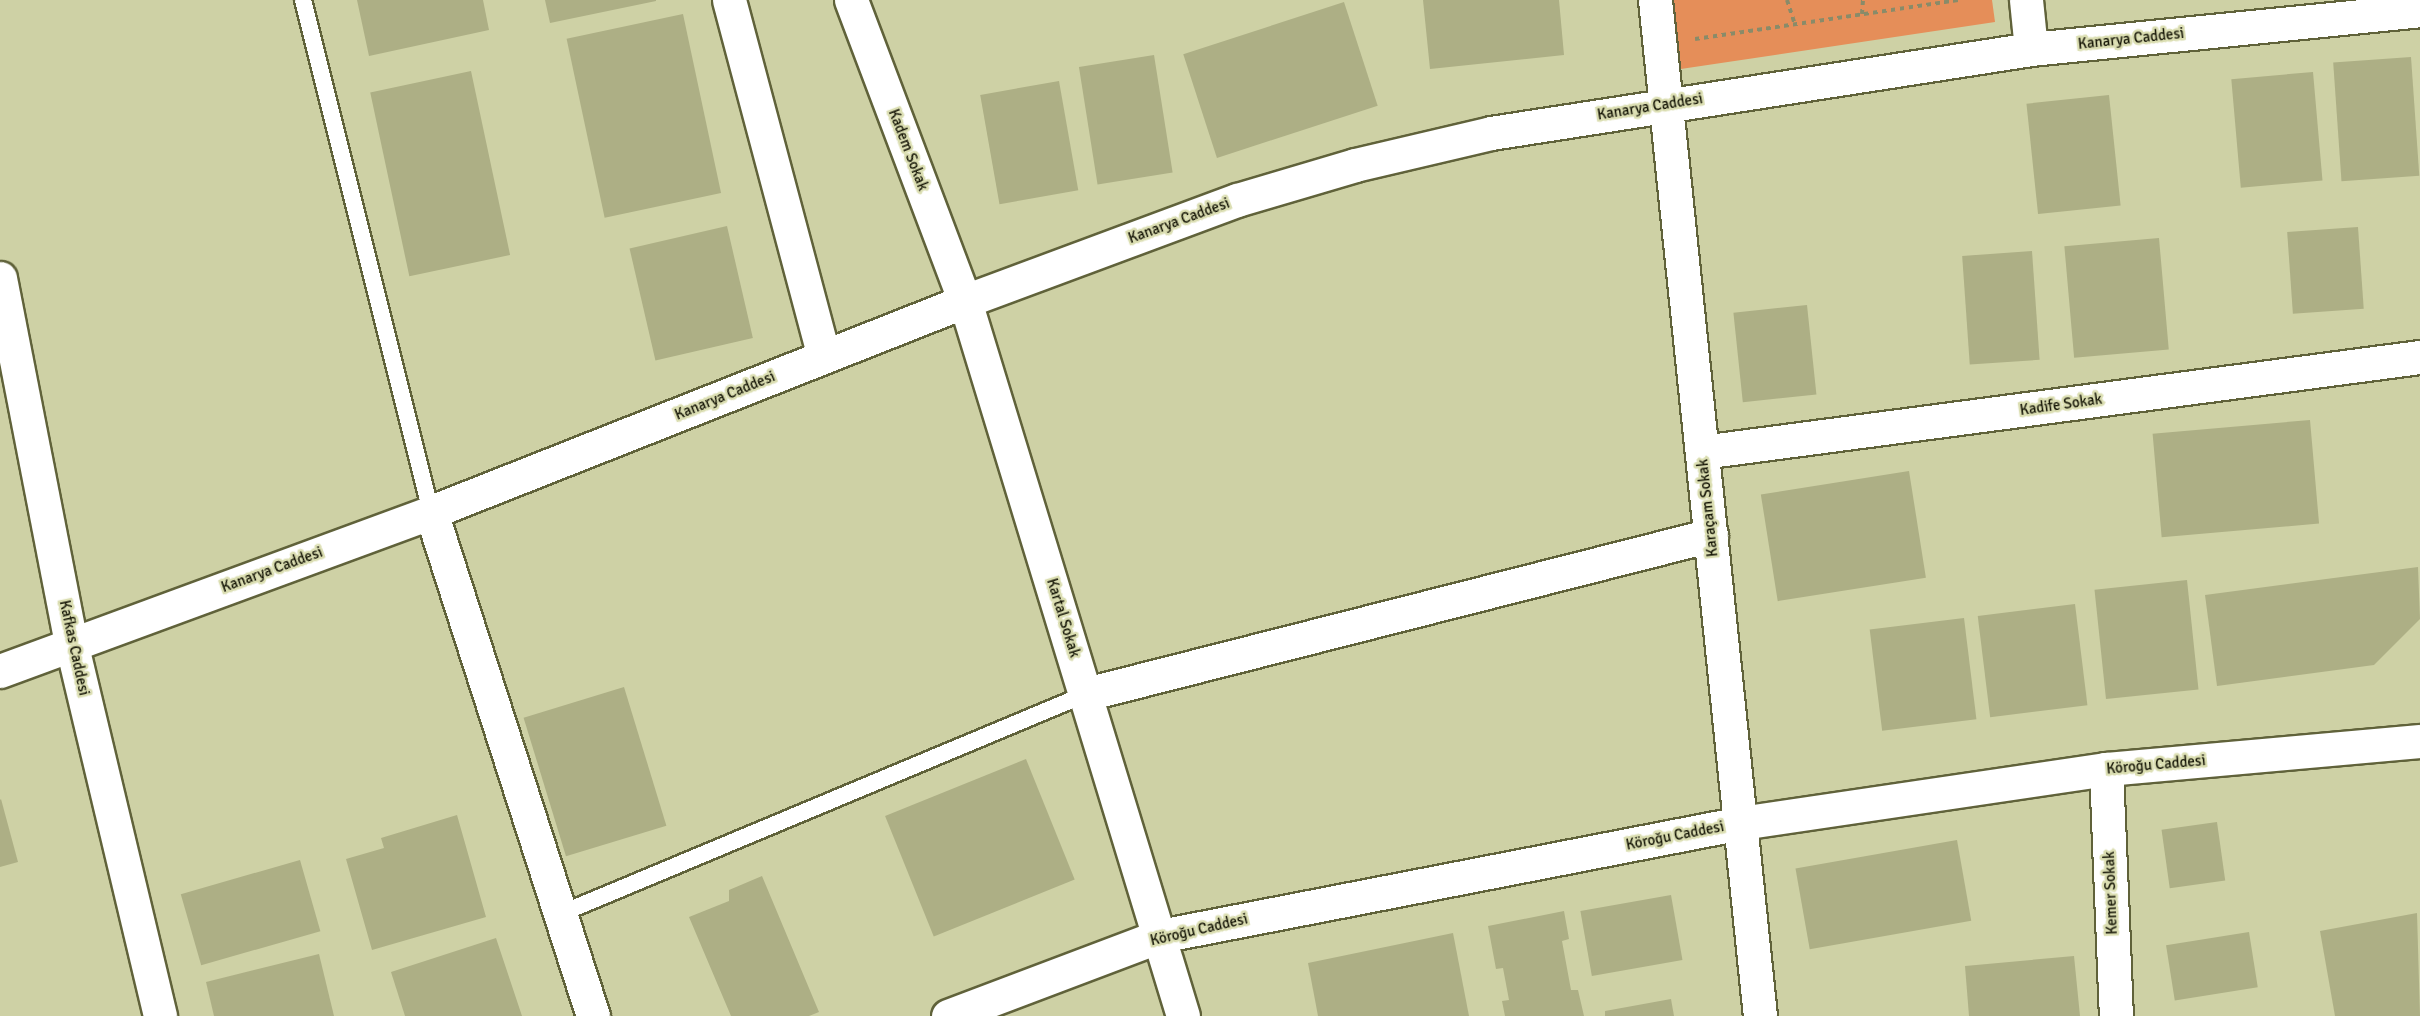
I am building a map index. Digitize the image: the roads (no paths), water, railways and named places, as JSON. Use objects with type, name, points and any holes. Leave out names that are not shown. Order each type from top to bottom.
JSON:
[{"type":"street","points":[[729,0],[824,356]]},
{"type":"street","name":"Kadem Sokak","points":[[852,0],[965,301]]},
{"type":"street","name":"Karaçam Sokak","points":[[1655,0],[1760,1016]]},
{"type":"street","points":[[2026,0],[2031,50]]},
{"type":"street","name":"Kanarya Caddesi","points":[[0,672],[71,642],[431,512],[965,301],[1237,200],[1355,165],[1491,133],[1667,104],[2031,50],[2420,10]]},
{"type":"street","name":"Kafkas Caddesi","points":[[0,278],[7,338],[71,642],[160,1016]]},
{"type":"street","name":"Kartal Sokak","points":[[965,301],[1183,1016]]},
{"type":"street","name":"Kadife Sokak","points":[[1702,452],[2420,357]]},
{"type":"street","points":[[431,512],[593,1016]]},
{"type":"street","points":[[1086,694],[1711,534]]},
{"type":"street","name":"Köroğu Caddesi","points":[[948,1016],[1160,936],[1740,823],[2106,769],[2420,741]]},
{"type":"street","name":"Kemer Sokak","points":[[2106,769],[2116,1016]]},
{"type":"lane","points":[[303,0],[431,512]]},
{"type":"lane","points":[[560,914],[1086,694]]}]
